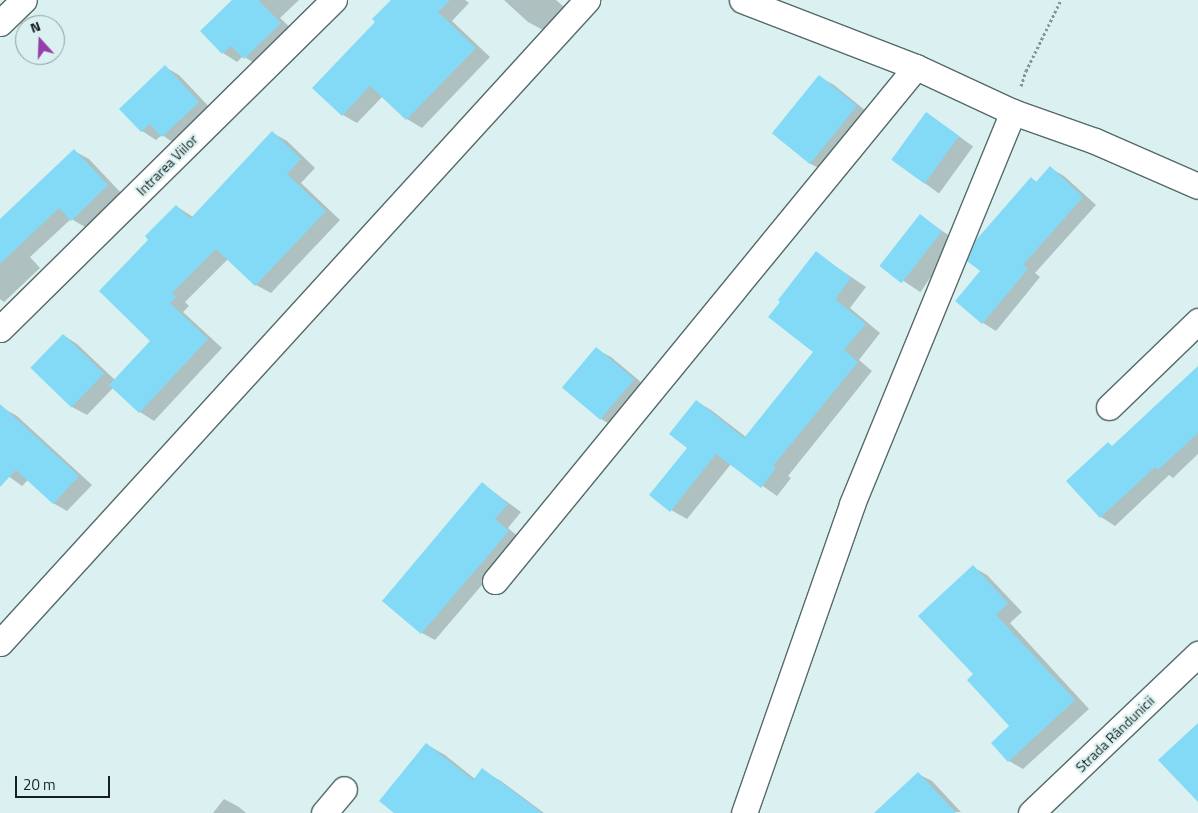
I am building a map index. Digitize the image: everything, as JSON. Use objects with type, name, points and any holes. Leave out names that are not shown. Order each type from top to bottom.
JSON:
[{"type":"street","points":[[0,23],[24,0]]},
{"type":"street","name":"Intrarea Viilor","points":[[0,330],[334,0]]},
{"type":"street","points":[[0,643],[587,0]]},
{"type":"street","points":[[742,0],[916,68],[1013,112],[1095,141],[1198,186]]},
{"type":"street","points":[[495,582],[916,68]]},
{"type":"street","points":[[744,813],[852,504],[1013,112]]},
{"type":"street","points":[[1109,407],[1198,321]]},
{"type":"street","name":"Strada Rândunicii","points":[[1032,813],[1198,654]]},
{"type":"street","points":[[324,813],[344,789]]},
{"type":"path","points":[[1013,112],[1026,71],[1061,0]]},
{"type":"building","points":[[232,0],[258,0],[281,23],[244,59],[231,46],[222,54],[200,31]]},
{"type":"building","points":[[391,0],[450,0],[438,12],[476,48],[406,120],[370,86],[342,116],[312,88],[375,22],[372,19]]},
{"type":"building","points":[[165,65],[199,102],[162,137],[150,124],[141,132],[119,109]]},
{"type":"building","points":[[819,75],[857,106],[810,164],[772,133]]},
{"type":"building","points":[[926,112],[959,136],[924,184],[891,160]]},
{"type":"building","points":[[272,131],[301,159],[287,174],[326,211],[255,286],[216,249],[172,293],[176,297],[170,303],[208,339],[139,413],[109,385],[150,341],[99,291],[148,240],[145,236],[176,205],[190,219]]},
{"type":"building","points":[[74,149],[108,185],[71,221],[59,208],[0,264],[0,219]]},
{"type":"building","points":[[1050,166],[1083,197],[1023,265],[1028,269],[982,324],[955,301],[980,271],[967,261],[976,240],[1031,177],[1036,182]]},
{"type":"building","points":[[920,214],[942,231],[901,283],[879,266]]},
{"type":"building","points":[[816,251],[851,278],[835,299],[866,324],[844,350],[858,362],[773,466],[776,468],[761,488],[716,454],[670,512],[649,495],[687,448],[669,434],[696,400],[744,438],[813,352],[768,317],[780,302],[778,300]]},
{"type":"building","points":[[63,334],[104,374],[71,407],[30,368]]},
{"type":"building","points":[[596,347],[634,379],[600,420],[562,388]]},
{"type":"building","points":[[1198,366],[1198,433],[1158,470],[1155,467],[1100,518],[1066,481],[1108,442],[1112,446]]},
{"type":"building","points":[[0,404],[79,476],[53,504],[16,470],[0,487]]},
{"type":"building","points":[[482,482],[508,504],[495,519],[509,531],[421,634],[382,601]]},
{"type":"building","points":[[973,565],[1008,603],[996,615],[1075,700],[1008,762],[991,743],[1009,726],[967,680],[973,674],[918,616]]},
{"type":"building","points":[[1198,723],[1198,802],[1158,760]]},
{"type":"building","points":[[426,743],[473,780],[482,768],[542,813],[394,813],[379,801]]},
{"type":"building","points":[[918,772],[956,813],[874,813]]}]
